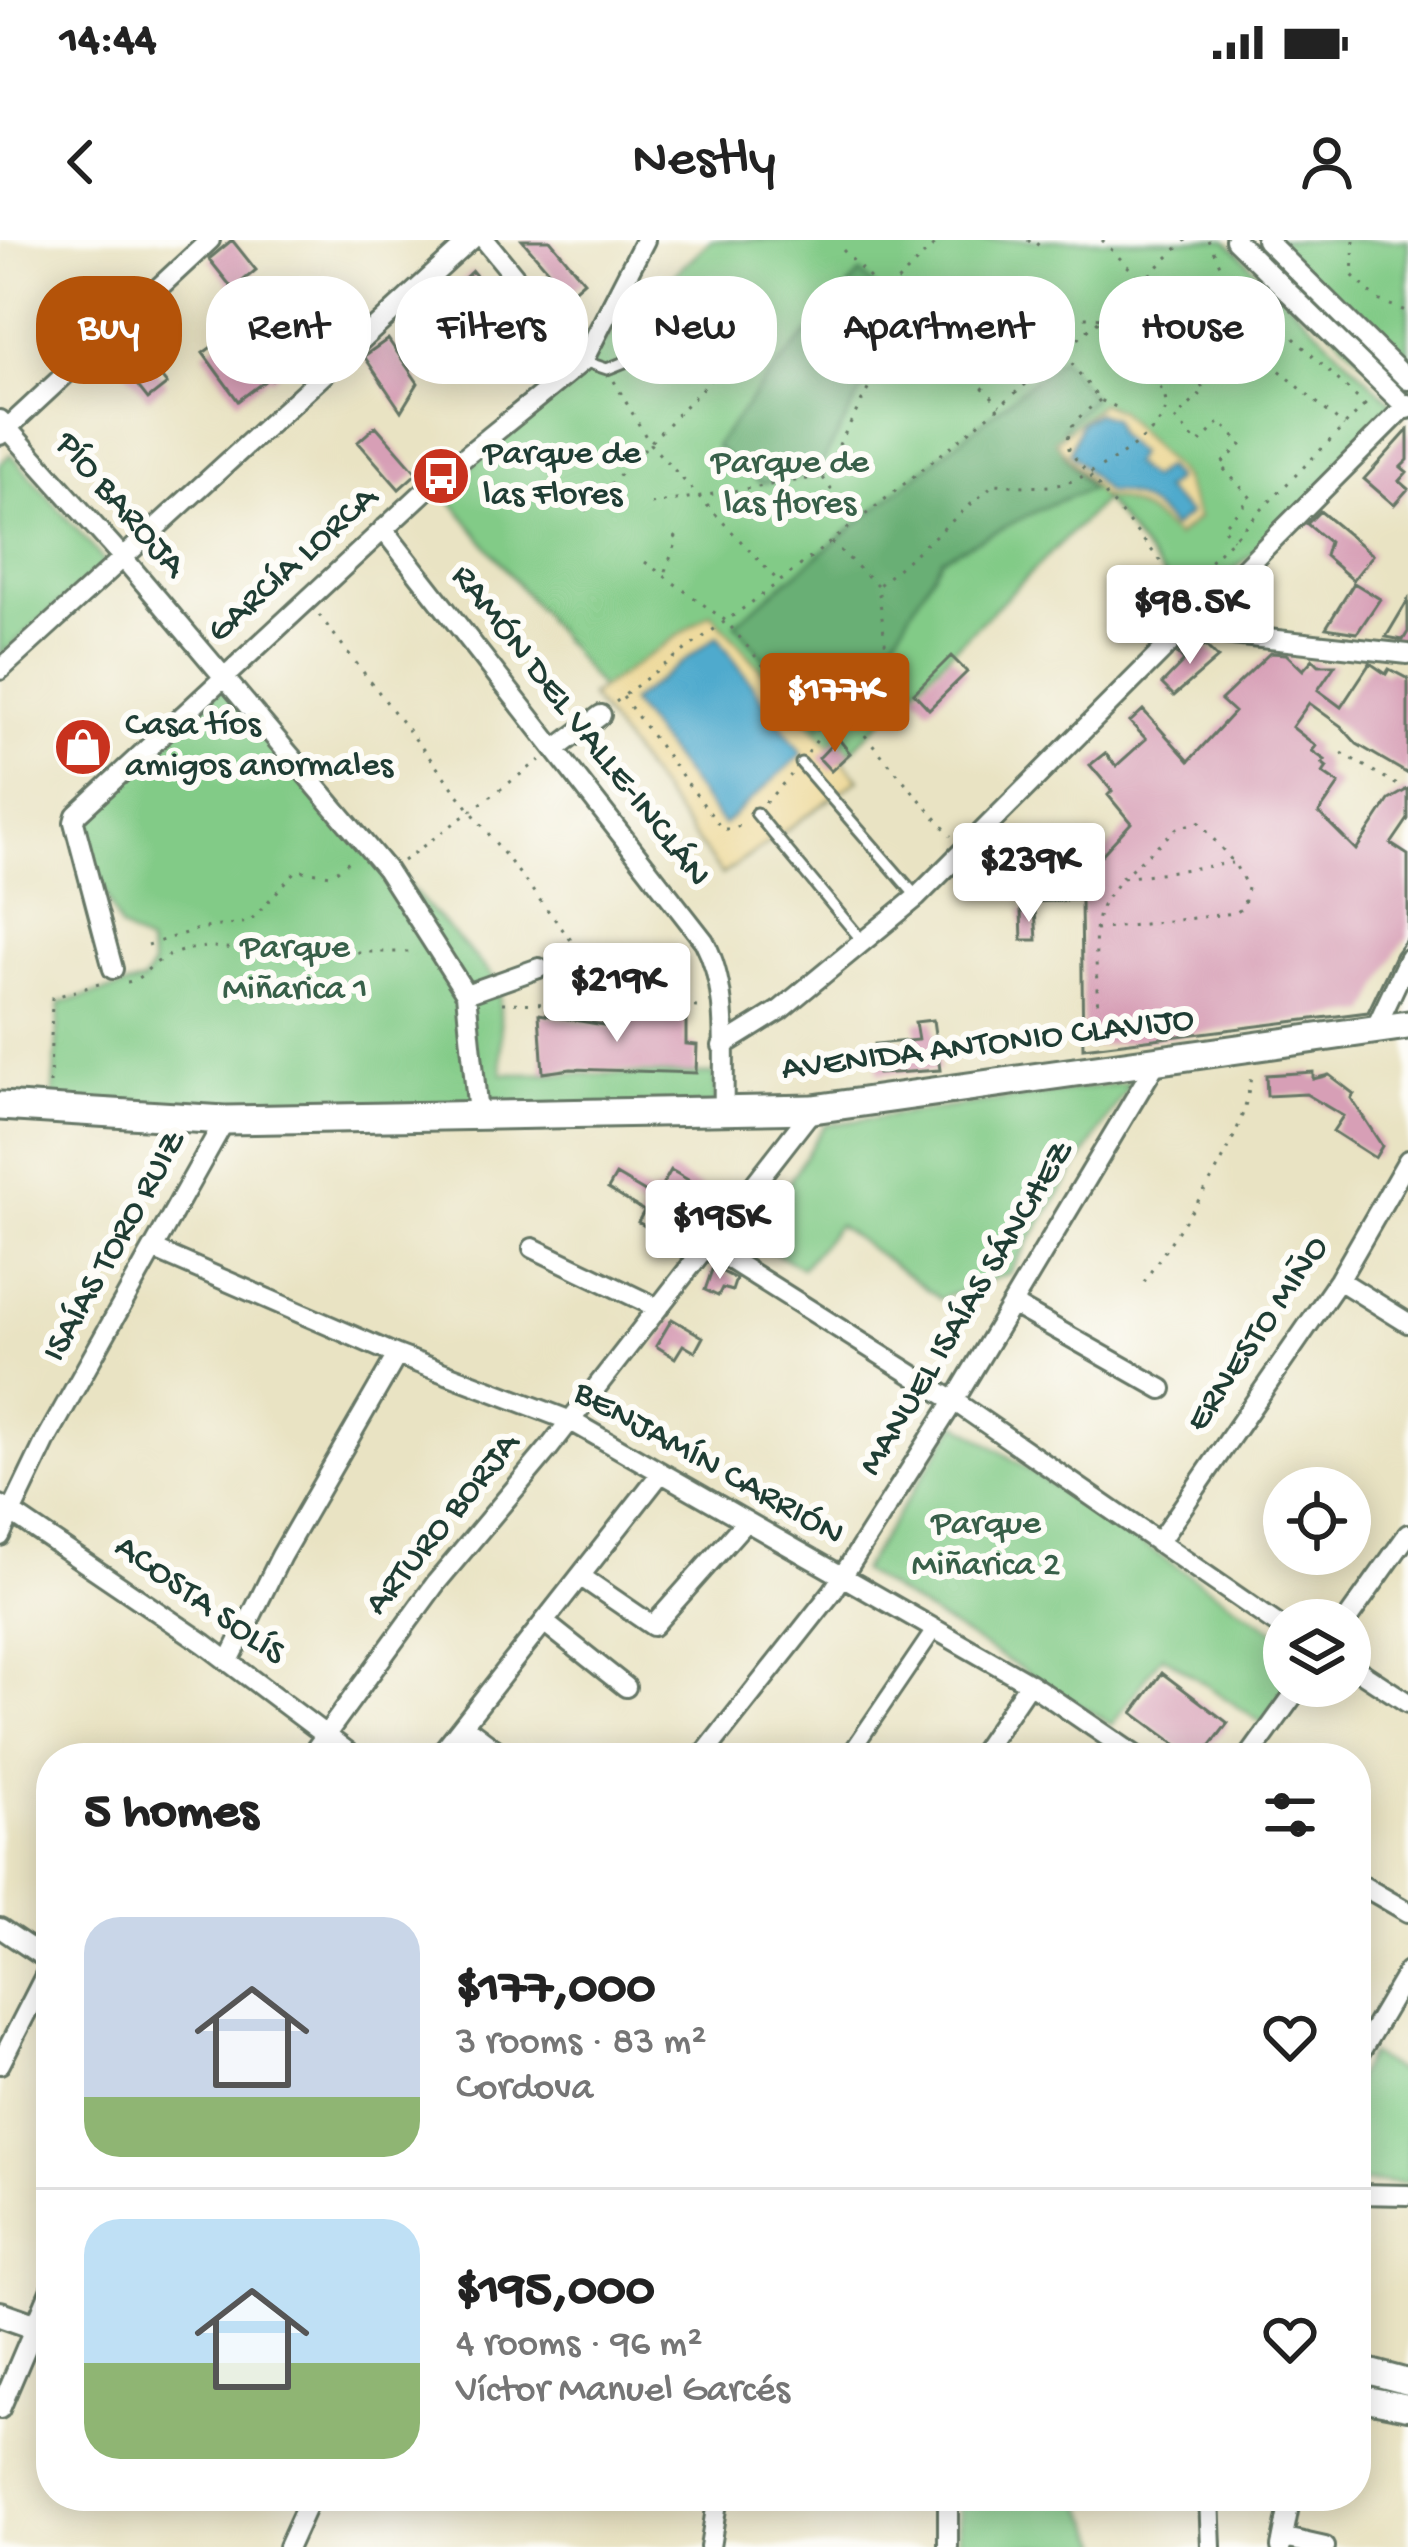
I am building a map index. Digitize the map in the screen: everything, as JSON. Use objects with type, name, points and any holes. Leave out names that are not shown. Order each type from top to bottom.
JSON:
[{"type":"main road","name":"AVENIDA ANTONIO CLAVIJO","points":[[0,1106],[225,1120],[813,1108],[1408,1025]]},
{"type":"street","points":[[2,428],[210,240]]},
{"type":"street","points":[[0,670],[471,240]]},
{"type":"street","points":[[485,240],[514,276]]},
{"type":"street","name":"GARCÍA LORCA","points":[[588,351],[645,240]]},
{"type":"street","points":[[722,1046],[780,1010],[917,897],[1407,406],[1235,240]]},
{"type":"street","points":[[1261,266],[1270,244],[1408,380]]},
{"type":"street","name":"GARCÍA LORCA","points":[[113,969],[74,823],[76,815],[441,476],[555,384]]},
{"type":"street","name":"PÍO BAROJA","points":[[2,428],[124,560],[386,869],[451,966],[467,999],[478,1114]]},
{"type":"street","name":"RAMÓN DEL VALLE-INCLÁN","points":[[383,530],[704,941],[717,966],[722,1007],[724,1112]]},
{"type":"street","points":[[1185,630],[1408,654]]},
{"type":"street","points":[[556,748],[601,715]]},
{"type":"street","points":[[1375,1029],[1408,958]]},
{"type":"street","points":[[467,999],[539,968]]},
{"type":"street","name":"MANUEL ISAÍAS SÁNCHEZ","points":[[713,1743],[841,1577],[954,1401],[1156,1063]]},
{"type":"street","name":"ARTURO BORJA","points":[[319,1743],[436,1583],[570,1421],[813,1108]]},
{"type":"street","name":"ISAÍAS TORO RUIZ","points":[[0,1536],[7,1509],[225,1120]]},
{"type":"street","name":"ERNESTO MIÑO","points":[[1158,1544],[1339,1280],[1408,1160]]},
{"type":"street","points":[[707,1245],[954,1401],[1263,1615]]},
{"type":"street","points":[[533,1248],[658,1308]]},
{"type":"street","name":"BENJAMÍN CARRIÓN","points":[[153,1249],[397,1355],[570,1421],[1029,1683],[1102,1743]]},
{"type":"street","points":[[1339,1280],[1408,1323]]},
{"type":"street","points":[[1012,1304],[1162,1389]]},
{"type":"street","points":[[229,1661],[281,1556],[397,1355]]},
{"type":"street","points":[[449,1743],[661,1473]]},
{"type":"street","name":"ACOSTA SOLÍS","points":[[7,1509],[229,1661],[337,1743]]},
{"type":"street","points":[[580,1576],[653,1626],[746,1521]]},
{"type":"street","points":[[1362,1599],[1408,1534]]},
{"type":"street","points":[[544,1622],[626,1687]]},
{"type":"street","points":[[857,1743],[934,1630]]},
{"type":"street","points":[[1371,1679],[1408,1703]]},
{"type":"street","points":[[988,1743],[1029,1683]]},
{"type":"street","points":[[1259,1743],[1285,1707]]},
{"type":"street","points":[[464,1724],[488,1743]]},
{"type":"street","points":[[1371,1891],[1408,1912]]},
{"type":"street","points":[[0,1928],[36,1953]]},
{"type":"street","points":[[1371,2034],[1408,1971]]},
{"type":"street","points":[[0,2065],[36,1993]]},
{"type":"street","points":[[1371,2194],[1408,2195]]},
{"type":"street","points":[[0,2314],[36,2335]]},
{"type":"street","points":[[0,2331],[36,2337]]},
{"type":"street","points":[[0,2409],[36,2347]]},
{"type":"street","points":[[1371,2372],[1408,2382]]},
{"type":"street","points":[[1371,2400],[1408,2407]]},
{"type":"street","points":[[288,2547],[304,2511]]},
{"type":"street","points":[[710,2547],[716,2511]]},
{"type":"street","points":[[948,2547],[949,2511]]},
{"type":"street","points":[[1209,2511],[1211,2547]]},
{"type":"street","points":[[1288,2511],[1283,2542],[1325,2547]]},
{"type":"lane","points":[[588,363],[612,367]]},
{"type":"lane","points":[[801,763],[917,897]]},
{"type":"lane","points":[[756,813],[864,944]]},
{"type":"path","points":[[902,276],[939,240]]},
{"type":"path","points":[[1028,240],[1035,247],[1041,240]]},
{"type":"path","points":[[1102,240],[1136,276]]},
{"type":"path","points":[[1148,276],[1186,240]]},
{"type":"path","points":[[1208,240],[1223,271],[1387,425]]},
{"type":"path","points":[[1354,240],[1352,275],[1378,300],[1408,312]]},
{"type":"path","points":[[843,250],[870,276]]},
{"type":"path","points":[[1075,343],[1099,324]]},
{"type":"path","points":[[1075,367],[1100,400],[1121,409]]},
{"type":"path","points":[[607,369],[650,444],[779,582]]},
{"type":"path","points":[[1285,375],[1344,426]]},
{"type":"path","points":[[585,511],[706,384]]},
{"type":"path","points":[[822,477],[871,384]]},
{"type":"path","points":[[979,384],[1001,406]]},
{"type":"path","points":[[601,715],[779,582],[1027,384]]},
{"type":"path","points":[[878,586],[994,484],[1067,483],[1153,432],[1166,411],[1158,384]]},
{"type":"path","points":[[1199,384],[1205,390],[1175,419],[1198,444],[1220,422],[1242,444],[1220,465],[1252,498],[1222,527],[1233,539]]},
{"type":"path","points":[[1100,400],[1072,424],[1067,442],[1070,452],[1200,611]]},
{"type":"path","points":[[1184,588],[1365,405]]},
{"type":"path","points":[[651,504],[822,477]]},
{"type":"path","points":[[822,477],[854,521]]},
{"type":"path","points":[[665,573],[678,539],[668,532]]},
{"type":"path","points":[[623,697],[722,829],[734,829],[756,813],[821,734],[889,673],[878,586],[830,541]]},
{"type":"path","points":[[645,562],[726,621],[821,734]]},
{"type":"path","points":[[307,599],[622,1006]]},
{"type":"path","points":[[857,726],[964,851]]},
{"type":"path","points":[[386,869],[556,748]]},
{"type":"path","points":[[1342,753],[1408,791]]},
{"type":"path","points":[[1095,930],[1235,913],[1243,908],[1248,888],[1205,826],[1191,822],[1178,828],[1108,892],[1095,930],[1101,1071]]},
{"type":"path","points":[[148,945],[198,928],[249,922],[297,870],[331,875],[368,847]]},
{"type":"path","points":[[1121,878],[1234,863]]},
{"type":"path","points":[[49,1110],[52,998],[98,984],[136,981],[158,961],[220,945],[246,952],[412,950],[451,966]]},
{"type":"path","points":[[467,999],[722,1007]]},
{"type":"path","points":[[1144,1282],[1236,1137],[1249,1096],[1250,1048]]},
{"type":"green space","name":"Parque de las flores","points":[[711,240],[1225,240],[1262,276],[1099,276],[1099,384],[1285,384],[1285,299],[1396,407],[1300,512],[1190,608],[1104,500],[842,760],[627,721],[444,492],[558,384],[588,384],[588,356],[612,333],[612,384],[777,384],[777,276],[673,276]]},
{"type":"green space","points":[[1274,240],[1408,240],[1408,372]]},
{"type":"green space","points":[[1274,259],[1408,387],[1403,400],[1285,285],[1285,276],[1276,276],[1267,267]]},
{"type":"green space","points":[[801,340],[801,384],[865,384],[815,476],[760,483],[715,446],[763,384],[777,384],[777,368]]},
{"type":"green space","points":[[1075,376],[1093,398],[1064,428],[1063,453],[1090,489],[942,558],[872,677],[820,727],[735,623],[1029,384],[1075,384]]},
{"type":"green space","points":[[11,454],[106,563],[0,656],[0,464]]},
{"type":"green space","name":"Parque Miñarica 1","points":[[222,686],[499,983],[502,1074],[715,1074],[716,1106],[382,1113],[52,1103],[60,1003],[143,982],[153,966],[148,945],[120,928],[75,821]]},
{"type":"green space","points":[[1131,1082],[1009,1273],[940,1299],[838,1225],[802,1268],[752,1240],[825,1125]]},
{"type":"green space","name":"Parque Miñarica 2","points":[[957,1423],[1263,1623],[1263,1707],[1272,1707],[1262,1723],[1162,1655],[1112,1725],[861,1571]]},
{"type":"green space","points":[[1371,2055],[1408,2078],[1408,2183],[1371,2182]]},
{"type":"green space","points":[[959,2511],[1086,2511],[1105,2547],[960,2546]]},
{"type":"sand","points":[[1101,403],[1118,410],[1182,477],[1198,518],[1176,537],[1142,510],[1101,497],[1055,441]]},
{"type":"sand","points":[[711,613],[859,779],[722,875],[590,696]]},
{"type":"water","points":[[1096,413],[1112,418],[1117,434],[1137,453],[1132,464],[1150,479],[1164,467],[1175,479],[1163,490],[1189,514],[1172,528],[1143,502],[1106,492],[1070,452],[1081,423]]},
{"type":"water","points":[[717,636],[802,754],[723,825],[630,702]]},
{"type":"building","points":[[232,240],[256,270],[249,276],[223,276],[209,259]]},
{"type":"building","points":[[522,240],[550,240],[580,276],[553,276]]},
{"type":"building","points":[[388,339],[395,349],[395,384],[417,384],[401,411],[371,366],[371,351]]},
{"type":"building","points":[[136,384],[167,384],[148,399]]},
{"type":"building","points":[[226,384],[261,384],[238,401]]},
{"type":"building","points":[[376,426],[417,473],[399,489],[358,442]]},
{"type":"building","points":[[1408,430],[1408,460],[1401,467],[1407,472],[1399,481],[1408,489],[1394,505],[1364,479]]},
{"type":"building","points":[[1320,511],[1373,555],[1353,580],[1325,556],[1329,542],[1307,524]]},
{"type":"building","points":[[1354,583],[1380,599],[1357,633],[1326,628]]},
{"type":"building","points":[[1408,600],[1408,632],[1403,640],[1386,637]]},
{"type":"building","points":[[1188,644],[1206,646],[1218,658],[1174,696],[1162,684],[1184,661],[1178,654]]},
{"type":"building","points":[[1270,653],[1286,654],[1303,670],[1313,659],[1319,665],[1335,665],[1318,690],[1341,707],[1370,663],[1386,674],[1389,669],[1408,679],[1408,774],[1357,744],[1309,703],[1292,727],[1316,746],[1312,751],[1327,767],[1323,773],[1339,784],[1319,813],[1356,850],[1389,800],[1408,789],[1408,819],[1391,844],[1408,855],[1408,937],[1368,1012],[1083,1048],[1081,900],[1031,902],[1030,874],[1084,874],[1131,823],[1090,765],[1105,753],[1116,766],[1146,739],[1130,722],[1143,710],[1189,761],[1234,712],[1221,700]]},
{"type":"building","points":[[951,656],[967,672],[929,709],[914,693]]},
{"type":"building","points":[[838,738],[850,753],[831,771],[819,758]]},
{"type":"building","points":[[1021,910],[1035,910],[1037,940],[1022,940]]},
{"type":"building","points":[[539,1014],[615,1027],[615,1014],[686,1018],[686,1044],[697,1045],[696,1073],[571,1069],[543,1073]]},
{"type":"building","points":[[933,1020],[940,1070],[878,1074],[875,1044],[918,1040],[915,1022]]},
{"type":"building","points":[[1313,1072],[1313,1079],[1329,1075],[1354,1094],[1351,1098],[1382,1146],[1375,1158],[1333,1131],[1343,1116],[1306,1094],[1267,1096],[1266,1075]]},
{"type":"building","points":[[671,1170],[702,1188],[681,1228],[675,1225],[668,1240],[638,1222],[644,1211],[608,1189],[616,1175],[652,1196]]},
{"type":"building","points":[[713,1267],[736,1279],[732,1291],[722,1288],[718,1296],[705,1290]]},
{"type":"building","points":[[672,1319],[703,1337],[695,1352],[683,1345],[675,1358],[656,1346]]},
{"type":"building","points":[[1162,1673],[1228,1723],[1213,1743],[1174,1743],[1133,1713]]},
{"type":"place","name":"Parque de las Flores","points":[[441,476]]},
{"type":"place","name":"Casa tíos amigos anormales","points":[[83,747]]}]
